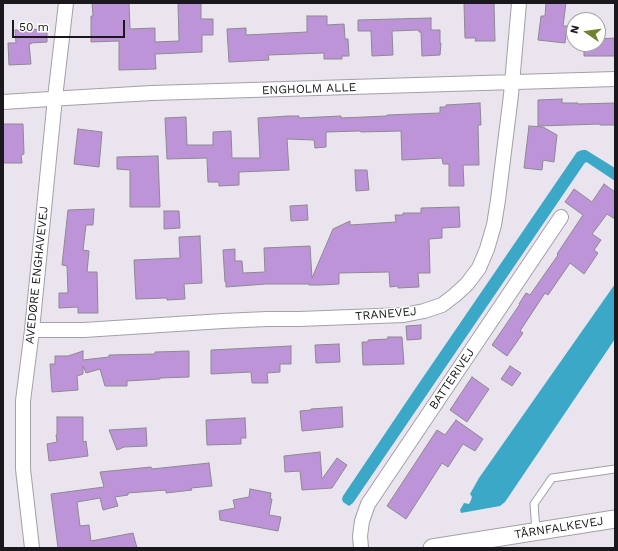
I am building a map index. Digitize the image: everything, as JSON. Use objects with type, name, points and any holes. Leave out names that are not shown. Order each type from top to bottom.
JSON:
[{"type":"street","name":"AVEDØRE ENGHAVEVEJ","points":[[32,548],[23,469],[23,401],[32,330],[66,3]]},
{"type":"street","name":"TRANEVEJ","points":[[32,330],[84,330],[223,321],[404,315],[424,311],[442,305],[467,284],[479,268],[487,249],[494,225],[512,83],[520,3]]},
{"type":"street","name":"ENGHOLM ALLE","points":[[3,102],[152,93],[615,80]]},
{"type":"street","name":"BATTERIVEJ","points":[[361,548],[360,536],[362,521],[368,504],[561,217]]},
{"type":"street","name":"TÅRNFALKEVEJ","points":[[432,548],[615,519]]},
{"type":"lane","points":[[536,532],[534,504],[552,478],[615,469]]},
{"type":"water","points":[[586,150],[615,168],[615,181],[588,163],[586,162],[584,164],[353,503],[349,506],[343,502],[343,496],[413,392],[577,152]]},
{"type":"water","points":[[615,284],[615,339],[505,502],[500,506],[461,513],[460,510],[464,503],[469,504],[472,497],[470,494],[479,478]]},
{"type":"building","points":[[92,3],[129,3],[130,29],[155,28],[155,42],[179,41],[178,3],[201,3],[201,19],[213,19],[213,35],[202,35],[202,52],[155,54],[156,69],[119,70],[119,41],[91,42],[91,16],[93,16]]},
{"type":"building","points":[[464,3],[494,3],[495,41],[475,41],[476,38],[465,38]]},
{"type":"building","points":[[546,3],[566,3],[563,26],[566,26],[565,43],[538,40],[541,16],[545,16]]},
{"type":"building","points":[[307,16],[327,16],[327,25],[344,24],[345,39],[348,39],[349,56],[342,56],[342,59],[324,59],[324,53],[268,55],[269,60],[229,62],[227,29],[246,28],[246,35],[307,32]]},
{"type":"building","points":[[431,18],[431,30],[440,30],[440,55],[422,56],[421,32],[419,32],[419,30],[392,31],[393,55],[372,56],[371,31],[358,31],[358,20]]},
{"type":"building","points":[[47,29],[47,42],[29,44],[31,64],[9,65],[8,43],[16,43],[15,30]]},
{"type":"building","points":[[615,38],[615,56],[584,56],[584,52],[606,52],[606,39]]},
{"type":"building","points":[[562,99],[562,103],[615,103],[615,125],[538,126],[538,100]]},
{"type":"building","points":[[480,103],[481,125],[478,125],[479,165],[463,165],[464,186],[449,186],[449,164],[443,164],[442,158],[402,160],[401,131],[326,132],[326,147],[315,148],[314,140],[287,139],[289,170],[239,172],[239,185],[219,186],[219,182],[208,182],[207,158],[167,159],[165,118],[186,117],[187,145],[213,145],[213,132],[231,131],[232,158],[260,158],[258,118],[288,116],[299,116],[299,118],[341,116],[341,118],[440,113],[440,107],[446,107],[446,105]]},
{"type":"building","points":[[3,124],[23,124],[24,154],[21,155],[22,163],[3,163]]},
{"type":"building","points":[[529,126],[543,127],[557,135],[554,162],[543,160],[542,170],[524,168]]},
{"type":"building","points":[[78,129],[102,132],[99,167],[74,164]]},
{"type":"building","points":[[158,156],[160,207],[130,207],[130,170],[117,169],[117,157]]},
{"type":"building","points":[[355,170],[367,170],[369,190],[356,191]]},
{"type":"building","points":[[604,184],[615,192],[615,219],[607,214],[592,234],[601,240],[594,250],[598,253],[584,274],[570,263],[548,295],[545,293],[520,331],[523,333],[507,356],[492,345],[526,293],[530,295],[558,255],[557,254],[583,215],[565,202],[574,189],[592,202]]},
{"type":"building","points":[[307,205],[308,220],[291,221],[290,206]]},
{"type":"building","points":[[459,207],[460,227],[442,228],[442,238],[429,239],[430,273],[418,273],[419,287],[390,287],[389,272],[339,273],[339,284],[266,284],[226,287],[223,250],[235,249],[235,261],[242,261],[243,273],[265,272],[264,248],[310,246],[312,278],[333,229],[350,221],[350,225],[396,222],[395,215],[403,215],[403,213],[421,213],[421,208]]},
{"type":"building","points":[[94,209],[93,225],[86,225],[83,250],[89,251],[87,272],[97,272],[98,313],[78,313],[78,307],[59,308],[59,293],[68,293],[67,266],[62,265],[68,210]]},
{"type":"building","points":[[164,211],[179,211],[180,228],[164,229]]},
{"type":"building","points":[[200,236],[202,283],[184,284],[185,299],[136,299],[134,260],[180,258],[179,237]]},
{"type":"building","points":[[421,325],[421,339],[407,340],[406,326]]},
{"type":"building","points":[[388,337],[402,337],[404,364],[363,365],[362,342],[368,342],[368,340],[388,339]]},
{"type":"building","points":[[339,344],[340,362],[316,363],[315,345]]},
{"type":"building","points":[[291,346],[291,364],[280,364],[280,372],[267,373],[268,383],[252,383],[251,372],[211,374],[211,350]]},
{"type":"building","points":[[83,351],[83,360],[109,357],[109,355],[155,354],[155,352],[189,351],[189,377],[127,381],[127,386],[105,386],[100,369],[86,373],[83,366],[83,374],[77,376],[78,390],[52,392],[50,364],[55,364],[55,356],[68,356]]},
{"type":"building","points":[[510,366],[521,373],[512,386],[501,379]]},
{"type":"building","points":[[472,377],[489,389],[467,422],[450,410]]},
{"type":"building","points":[[342,407],[343,427],[302,431],[300,411]]},
{"type":"building","points":[[57,417],[83,417],[83,442],[86,441],[88,456],[49,461],[47,444],[57,442]]},
{"type":"building","points":[[245,418],[246,438],[241,438],[241,444],[207,445],[206,420]]},
{"type":"building","points":[[456,420],[483,439],[475,451],[463,444],[448,467],[442,463],[406,519],[387,506],[437,430],[445,435]]},
{"type":"building","points":[[146,428],[147,446],[124,447],[117,450],[109,430]]},
{"type":"building","points":[[320,452],[322,479],[337,458],[347,465],[332,488],[302,490],[300,471],[285,472],[284,456]]},
{"type":"building","points":[[209,463],[212,486],[166,493],[166,490],[128,493],[128,495],[115,497],[118,506],[103,510],[100,498],[77,502],[80,526],[89,525],[91,541],[133,533],[137,548],[58,548],[51,494],[104,487],[100,472],[151,467],[152,469]]},
{"type":"building","points":[[250,489],[271,493],[270,499],[272,499],[269,515],[281,517],[278,531],[220,520],[219,511],[235,508],[233,500],[249,497]]}]
